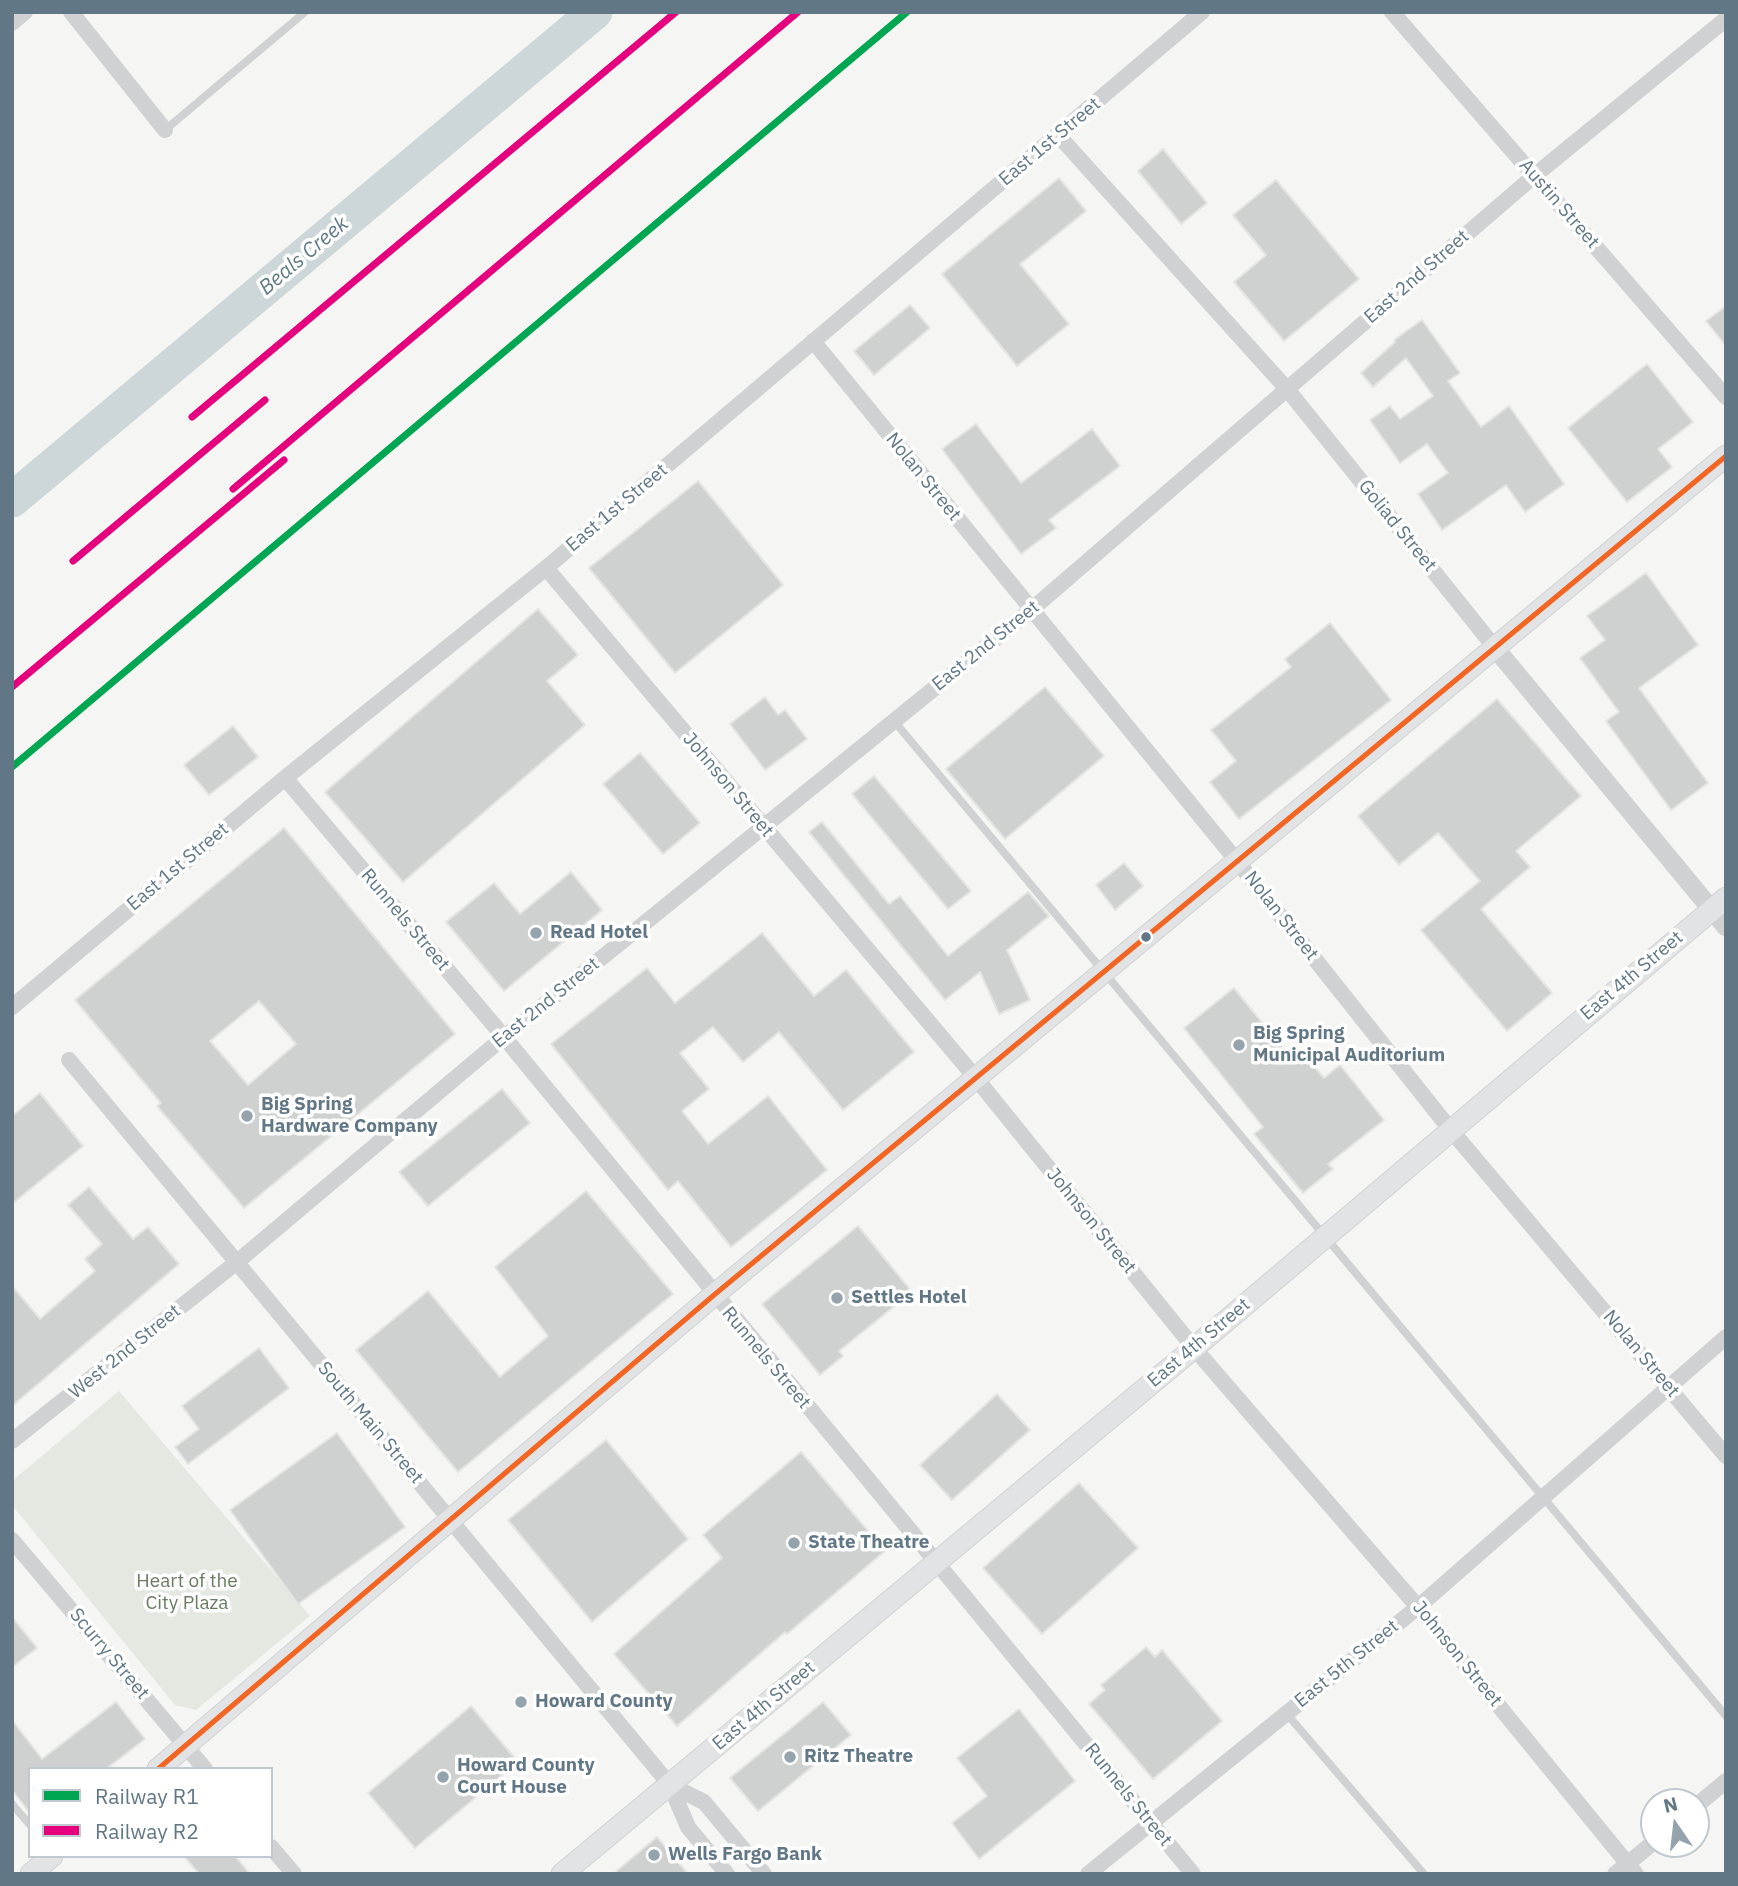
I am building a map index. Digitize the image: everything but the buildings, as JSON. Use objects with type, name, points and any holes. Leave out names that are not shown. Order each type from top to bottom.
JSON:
[{"type":"main road","points":[[160,1767],[714,1295],[1726,456]]},
{"type":"main road","name":"East 4th Street","points":[[562,1874],[1194,1348],[1719,904]]},
{"type":"main road","points":[[31,1874],[50,1858]]},
{"type":"street","points":[[12,23],[25,12]]},
{"type":"street","points":[[71,12],[164,130]]},
{"type":"street","name":"East 1st Street","points":[[12,1007],[285,778],[546,568],[1202,12]]},
{"type":"street","name":"Austin Street","points":[[1392,12],[1726,397]]},
{"type":"street","name":"East 2nd Street","points":[[237,1262],[504,1037],[1031,610],[1534,176],[1726,19]]},
{"type":"street","name":"Goliad Street","points":[[1058,135],[1287,390],[1496,649],[1719,904],[1726,927]]},
{"type":"street","name":"Nolan Street","points":[[813,341],[1236,860],[1450,1129],[1726,1456]]},
{"type":"street","name":"Johnson Street","points":[[546,568],[975,1077],[1194,1348],[1418,1607],[1627,1870]]},
{"type":"street","name":"Runnels Street","points":[[285,778],[504,1037],[1193,1874]]},
{"type":"street","name":"South Main Street","points":[[69,1060],[670,1785],[688,1827],[727,1874]]},
{"type":"street","name":"West 2nd Street","points":[[12,1441],[237,1262]]},
{"type":"street","name":"East 5th Street","points":[[1088,1874],[1418,1607],[1726,1337]]},
{"type":"street","name":"Scurry Street","points":[[12,1540],[203,1767]]},
{"type":"street","points":[[1710,1794],[1726,1781]]},
{"type":"street","name":"South Main Street","points":[[670,1785],[704,1801],[764,1874]]},
{"type":"street","points":[[273,1849],[294,1874]]},
{"type":"street","points":[[1627,1870],[1640,1857]]},
{"type":"lane","points":[[164,130],[293,16],[305,12]]},
{"type":"lane","points":[[894,721],[1726,1716]]},
{"type":"lane","points":[[1286,1713],[1424,1874]]},
{"type":"lane","points":[[12,1804],[28,1823]]},
{"type":"green space","name":"Heart of the City Plaza","points":[[119,1391],[310,1616],[196,1710],[175,1705],[12,1505],[12,1481]]},
{"type":"waterway","name":"Beals Creek","points":[[12,500],[595,12]]},
{"type":"rail line","name":"R2","points":[[192,417],[676,12]]},
{"type":"rail line","name":"R2","points":[[233,489],[798,12]]},
{"type":"rail line","name":"R1","points":[[12,767],[907,12]]},
{"type":"rail line","name":"R2","points":[[73,561],[265,400]]},
{"type":"rail line","name":"R2","points":[[12,687],[284,460]]},
{"type":"transit line","points":[[160,1767],[714,1295],[1726,456]]},
{"type":"place","name":"Read Hotel","points":[[536,933]]},
{"type":"place","name":"Big Spring Municipal Auditorium","points":[[1239,1045]]},
{"type":"place","name":"Big Spring Hardware Company","points":[[247,1116]]},
{"type":"place","name":"Settles Hotel","points":[[837,1298]]},
{"type":"place","name":"State Theatre","points":[[794,1543]]},
{"type":"place","name":"Howard County","points":[[521,1702]]},
{"type":"place","name":"Ritz Theatre","points":[[790,1757]]},
{"type":"place","name":"Howard County Court House","points":[[443,1777]]},
{"type":"place","name":"Wells Fargo Bank","points":[[654,1855]]}]
